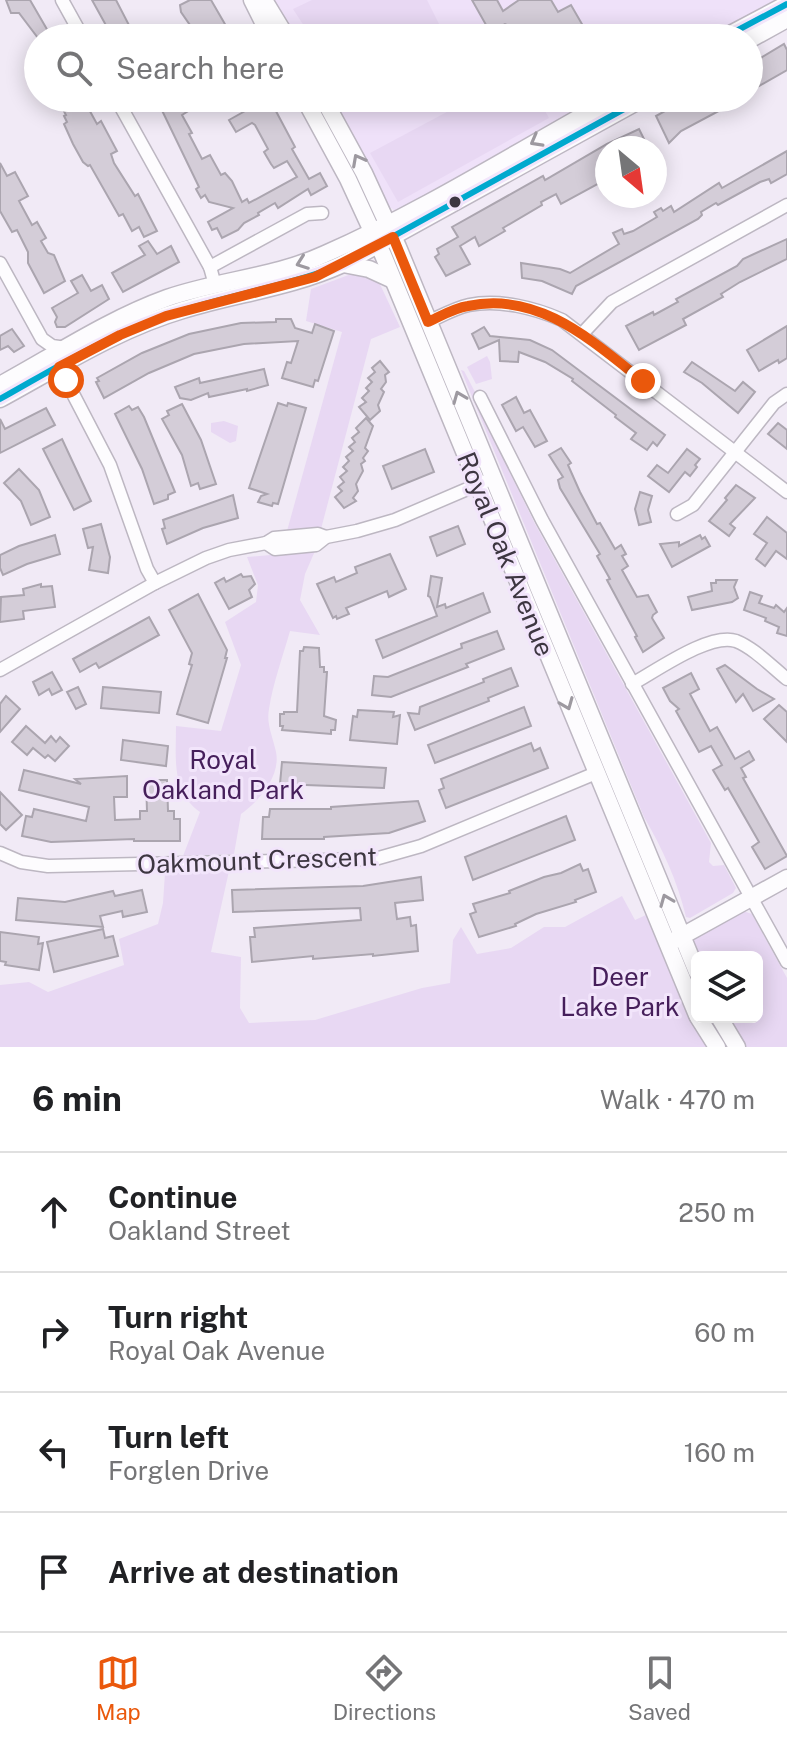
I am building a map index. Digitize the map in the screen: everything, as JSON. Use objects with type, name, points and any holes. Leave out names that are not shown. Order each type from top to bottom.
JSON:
[{"type":"main road","points":[[252,0],[264,24]]},
{"type":"main road","points":[[264,0],[279,24]]},
{"type":"main road","points":[[749,24],[787,4]]},
{"type":"main road","points":[[763,32],[787,19]]},
{"type":"main road","name":"Royal Oak Avenue","points":[[312,112],[348,179],[383,234],[428,322],[485,482],[596,773],[674,940],[691,964]]},
{"type":"main road","name":"Royal Oak Avenue","points":[[331,112],[364,173],[393,280],[485,482],[674,940],[691,994]]},
{"type":"main road","points":[[0,399],[120,335],[174,313],[298,283],[343,264],[383,234],[590,112]]},
{"type":"main road","points":[[0,385],[145,307],[215,285],[273,273],[383,234],[617,112]]},
{"type":"main road","points":[[343,264],[369,269],[393,280]]},
{"type":"main road","points":[[59,367],[67,348]]},
{"type":"main road","points":[[38,364],[59,367]]},
{"type":"main road","points":[[674,940],[787,878]]},
{"type":"main road","name":"Royal Oak Avenue","points":[[702,1023],[717,1047]]},
{"type":"main road","points":[[723,1023],[737,1047]]},
{"type":"street","points":[[62,0],[75,24]]},
{"type":"street","points":[[124,112],[210,267],[215,285]]},
{"type":"street","points":[[582,334],[612,302],[787,205]]},
{"type":"street","points":[[210,267],[307,214],[322,213]]},
{"type":"street","points":[[0,263],[42,339],[52,346],[67,348]]},
{"type":"street","points":[[428,322],[469,305],[505,305],[548,314],[582,334],[787,492]]},
{"type":"street","points":[[38,364],[42,339]]},
{"type":"street","points":[[59,367],[110,465],[147,569],[155,583]]},
{"type":"street","points":[[677,514],[693,505],[774,403],[787,394]]},
{"type":"street","name":"Royal Oak Avenue","points":[[480,397],[542,520],[787,962]]},
{"type":"street","points":[[0,670],[155,583],[215,555],[266,543],[274,538],[318,534],[326,537],[395,520],[485,482]]},
{"type":"street","points":[[632,684],[708,643],[726,639],[745,646],[787,679]]},
{"type":"street","name":"Oakmount Crescent","points":[[0,853],[21,862],[48,866],[375,859],[421,846],[596,773]]},
{"type":"shaded area","points":[[270,0],[782,0],[738,24],[285,24]]},
{"type":"shaded area","points":[[337,112],[579,112],[406,208],[396,211],[388,206]]},
{"type":"green space","points":[[312,0],[427,0],[439,24],[303,24],[293,9]]},
{"type":"green space","points":[[447,112],[546,112],[549,118],[398,202],[370,153]]},
{"type":"green space","points":[[354,273],[378,280],[400,327],[371,339],[321,529],[287,531],[342,332],[306,321],[311,289]]},
{"type":"green space","points":[[487,356],[492,379],[476,384],[467,367]]},
{"type":"green space","points":[[461,370],[475,392],[475,401],[535,524],[711,843],[709,862],[713,866],[724,865],[736,888],[733,893],[690,918],[686,917],[669,866],[644,817]]},
{"type":"green space","points":[[224,421],[238,426],[236,441],[230,443],[211,432],[211,423]]},
{"type":"green space","name":"Royal Oakland Park","points":[[315,551],[305,574],[300,600],[320,635],[290,631],[268,715],[277,761],[272,779],[255,802],[241,814],[234,854],[183,856],[200,812],[191,804],[180,784],[176,762],[176,726],[221,731],[241,665],[225,622],[256,602],[258,585],[247,557]]},
{"type":"green space","name":"Deer Lake Park","points":[[229,871],[211,952],[241,957],[240,1008],[249,1023],[315,1020],[422,988],[450,983],[453,940],[461,927],[477,954],[511,948],[544,927],[565,927],[622,896],[635,920],[646,915],[691,1012],[691,1023],[697,1023],[710,1047],[0,1047],[0,985],[29,982],[48,992],[124,965],[119,939],[158,924],[165,873]]},
{"type":"green space","name":"Deer Lake Park","points":[[743,911],[752,914],[787,978],[787,1047],[745,1047],[731,1023],[763,1023],[763,951],[695,951],[692,944],[698,935]]},
{"type":"building","points":[[6,0],[30,0],[44,24],[27,24],[19,13],[11,13]]},
{"type":"building","points":[[92,0],[116,0],[128,24],[105,24]]},
{"type":"building","points":[[190,0],[211,0],[225,24],[189,24],[180,5]]},
{"type":"building","points":[[472,0],[497,0],[503,11],[519,0],[551,0],[558,12],[571,5],[582,24],[505,24],[486,24]]},
{"type":"building","points":[[784,44],[787,70],[763,84],[763,57]]},
{"type":"building","points":[[64,112],[90,112],[97,124],[101,121],[117,151],[111,154],[114,163],[135,196],[138,194],[157,231],[144,237],[139,227],[132,231],[123,214],[119,216],[90,165],[83,162],[73,144],[64,124],[67,122]]},
{"type":"building","points":[[163,112],[187,112],[182,115],[202,159],[210,155],[221,175],[225,173],[232,181],[242,202],[247,199],[249,203],[297,177],[287,161],[274,168],[264,152],[268,149],[255,125],[252,123],[236,132],[229,120],[243,112],[276,112],[309,179],[320,173],[327,186],[311,195],[308,189],[278,208],[275,203],[222,238],[217,228],[212,230],[208,222],[233,208],[209,202],[205,195],[201,198],[196,189],[199,187]]},
{"type":"building","points":[[663,112],[717,112],[681,131],[669,143],[656,116]]},
{"type":"building","points":[[639,129],[642,136],[624,136]]},
{"type":"building","points":[[595,151],[595,186],[561,204],[556,194],[479,246],[475,237],[460,246],[470,264],[446,276],[435,257],[439,254],[437,249],[458,237],[452,227],[543,176],[545,180]]},
{"type":"building","points":[[787,151],[787,174],[771,183],[769,179],[760,182],[718,205],[716,203],[701,212],[698,219],[576,286],[572,294],[542,281],[522,278],[521,263],[570,273],[619,244],[613,233],[622,229],[624,234],[633,231],[657,217],[654,212],[661,208],[663,211],[671,206],[674,212],[719,183],[722,188]]},
{"type":"building","points":[[0,163],[7,176],[15,172],[28,196],[19,201],[32,225],[37,222],[46,238],[41,241],[48,253],[54,255],[65,281],[44,293],[28,263],[28,252],[17,230],[12,232],[0,211]]},
{"type":"building","points":[[787,239],[787,259],[740,282],[721,294],[723,297],[683,319],[686,325],[639,350],[626,326],[653,312],[654,315],[678,302],[676,299],[737,266],[743,259]]},
{"type":"building","points":[[148,241],[157,254],[171,246],[179,262],[123,292],[112,273],[145,255],[139,246]]},
{"type":"building","points":[[82,275],[91,291],[102,285],[109,299],[65,327],[57,327],[57,317],[52,308],[78,293],[71,281]]},
{"type":"building","points":[[276,319],[291,319],[295,328],[312,333],[315,324],[334,331],[318,381],[315,380],[313,387],[282,378],[298,341],[244,344],[194,354],[149,373],[104,398],[96,382],[99,381],[97,378],[142,353],[189,334],[241,323],[276,322]]},
{"type":"building","points":[[787,326],[787,358],[759,371],[747,350]]},
{"type":"building","points":[[484,327],[490,336],[530,340],[552,350],[665,435],[657,446],[653,442],[647,450],[631,439],[636,433],[616,415],[573,379],[545,362],[519,352],[518,362],[500,361],[499,340],[479,349],[472,334]]},
{"type":"building","points":[[12,329],[24,346],[14,352],[8,346],[0,350],[0,336]]},
{"type":"building","points":[[380,361],[389,372],[381,389],[384,392],[378,405],[380,411],[370,420],[359,407],[366,402],[362,398],[372,382],[368,378],[375,372],[372,368]]},
{"type":"building","points":[[692,362],[735,391],[743,382],[755,392],[738,413],[684,372]]},
{"type":"building","points":[[264,369],[268,385],[247,391],[209,397],[208,393],[191,400],[180,398],[175,387],[199,378],[200,383]]},
{"type":"building","points":[[516,397],[524,413],[530,410],[547,441],[535,447],[523,427],[516,431],[502,405]]},
{"type":"building","points":[[278,403],[306,408],[278,504],[273,503],[272,506],[258,502],[261,496],[267,494],[249,488]]},
{"type":"building","points":[[182,404],[201,440],[216,484],[200,489],[198,483],[191,486],[182,455],[162,419],[169,415],[167,411]]},
{"type":"building","points":[[129,406],[132,410],[138,407],[144,417],[175,492],[168,495],[168,499],[154,504],[142,469],[115,414]]},
{"type":"building","points":[[46,408],[55,425],[0,453],[0,419],[5,429]]},
{"type":"building","points":[[366,418],[373,426],[365,448],[368,451],[363,458],[365,461],[361,464],[363,471],[356,484],[358,491],[353,498],[356,501],[344,508],[335,497],[342,491],[338,487],[344,482],[340,477],[347,471],[343,467],[349,461],[346,457],[353,451],[349,447],[355,442],[352,438],[359,432],[356,428]]},
{"type":"building","points":[[778,423],[787,430],[787,449],[768,434]]},
{"type":"building","points":[[62,439],[91,501],[74,510],[43,449]]},
{"type":"building","points":[[561,448],[571,463],[568,465],[597,524],[600,523],[615,549],[621,545],[626,554],[622,556],[628,566],[622,570],[637,597],[648,595],[657,612],[652,618],[664,638],[643,652],[607,580],[610,579],[597,556],[600,554],[560,488],[558,480],[563,477],[549,455]]},
{"type":"building","points":[[425,449],[434,472],[392,489],[383,466]]},
{"type":"building","points":[[687,449],[700,459],[695,465],[697,467],[690,476],[685,472],[669,492],[648,476],[657,465],[668,473]]},
{"type":"building","points":[[19,469],[39,490],[50,517],[31,525],[21,501],[4,483]]},
{"type":"building","points":[[736,485],[755,498],[730,524],[735,528],[729,536],[709,521]]},
{"type":"building","points":[[640,492],[652,496],[648,510],[651,522],[639,525],[635,509]]},
{"type":"building","points":[[233,495],[238,518],[203,528],[167,544],[162,529],[165,528],[163,520]]},
{"type":"building","points":[[767,517],[787,533],[787,559],[776,551],[765,566],[756,559],[767,543],[754,534]]},
{"type":"building","points":[[101,524],[110,557],[108,573],[89,570],[93,547],[88,548],[83,529]]},
{"type":"building","points":[[458,526],[465,544],[437,556],[430,537]]},
{"type":"building","points":[[55,535],[60,554],[3,575],[0,555]]},
{"type":"building","points":[[700,535],[710,546],[672,567],[660,544],[679,542],[679,546]]},
{"type":"building","points":[[390,554],[406,589],[389,597],[387,591],[346,608],[349,614],[333,618],[317,584],[334,577],[336,582],[357,573],[355,567]]},
{"type":"building","points":[[241,574],[243,577],[251,576],[255,584],[249,590],[252,597],[229,609],[215,583],[224,578],[226,582]]},
{"type":"building","points":[[431,576],[442,578],[437,607],[445,604],[446,608],[483,593],[490,612],[383,658],[376,640],[437,616],[428,596]]},
{"type":"building","points":[[716,580],[737,580],[734,587],[738,598],[692,610],[688,597],[712,591],[711,583],[716,583]]},
{"type":"building","points":[[41,584],[41,587],[52,586],[55,607],[23,611],[24,619],[0,622],[1,597],[24,595],[23,589]]},
{"type":"building","points":[[750,592],[762,596],[759,603],[774,608],[776,605],[784,612],[787,608],[787,636],[777,633],[779,627],[765,621],[766,618],[744,610]]},
{"type":"building","points":[[198,594],[227,650],[208,723],[177,714],[192,665],[189,664],[192,653],[169,610]]},
{"type":"building","points":[[149,617],[159,635],[99,668],[96,663],[80,672],[73,659]]},
{"type":"building","points":[[497,631],[504,649],[466,664],[468,667],[391,697],[372,695],[374,676],[388,677]]},
{"type":"building","points":[[304,647],[319,648],[320,667],[327,672],[324,716],[336,720],[335,730],[331,730],[331,734],[282,730],[283,726],[280,726],[280,714],[297,712],[300,651]]},
{"type":"building","points":[[725,665],[774,699],[753,711],[743,694],[736,702],[717,669]]},
{"type":"building","points":[[511,668],[518,686],[488,698],[489,701],[415,730],[408,713],[419,714],[420,707]]},
{"type":"building","points":[[52,672],[62,690],[52,695],[49,689],[39,695],[33,682]]},
{"type":"building","points":[[691,673],[699,689],[690,694],[710,731],[717,727],[735,759],[749,751],[754,760],[741,768],[746,777],[743,778],[787,856],[765,869],[752,847],[759,842],[728,788],[725,790],[713,770],[722,765],[711,746],[699,752],[676,711],[679,709],[663,688]]},
{"type":"building","points":[[78,687],[86,704],[76,709],[67,692]]},
{"type":"building","points":[[103,687],[161,692],[159,713],[101,708]]},
{"type":"building","points":[[6,696],[20,709],[0,732],[0,704]]},
{"type":"building","points":[[779,705],[787,712],[787,742],[764,719]]},
{"type":"building","points":[[524,707],[531,726],[435,763],[428,745]]},
{"type":"building","points":[[358,710],[394,712],[393,717],[400,715],[397,744],[350,740],[353,716],[357,717]]},
{"type":"building","points":[[26,726],[45,743],[51,736],[56,742],[60,737],[69,746],[55,761],[48,755],[45,758],[33,748],[27,755],[12,742]]},
{"type":"building","points":[[123,740],[168,746],[166,766],[121,760]]},
{"type":"building","points":[[531,743],[534,751],[540,748],[548,768],[446,808],[439,790],[444,788],[441,779]]},
{"type":"building","points":[[282,762],[386,768],[384,788],[280,784]]},
{"type":"building","points":[[24,770],[81,784],[75,779],[127,776],[127,797],[114,797],[115,820],[140,819],[140,811],[147,811],[146,780],[167,780],[168,811],[174,811],[174,819],[180,819],[180,841],[51,842],[22,836],[26,816],[32,817],[34,809],[86,821],[89,807],[19,790]]},
{"type":"building","points":[[0,792],[22,815],[6,830],[0,824]]},
{"type":"building","points":[[418,801],[425,821],[389,833],[324,839],[262,839],[263,817],[269,817],[270,809],[331,809]]},
{"type":"building","points":[[566,816],[575,840],[473,880],[465,857]]},
{"type":"building","points":[[580,864],[583,871],[588,869],[596,892],[576,902],[536,914],[516,926],[479,937],[470,914],[476,912],[473,904],[510,893]]},
{"type":"building","points":[[421,877],[423,900],[395,903],[397,919],[410,917],[411,926],[416,925],[418,951],[252,962],[250,937],[255,937],[254,928],[361,920],[360,908],[233,912],[232,890],[363,886]]},
{"type":"building","points":[[142,890],[147,912],[123,917],[122,911],[100,916],[103,927],[16,920],[18,898],[65,902],[113,891],[115,896]]},
{"type":"building","points":[[103,929],[105,938],[113,936],[118,956],[54,972],[47,942]]},
{"type":"building","points":[[0,932],[39,937],[38,944],[43,943],[39,970],[5,965],[6,962],[0,961]]},
{"type":"transit line","points":[[749,24],[787,4]]},
{"type":"transit line","points":[[0,399],[78,355],[138,326],[182,310],[343,264],[619,112]]},
{"type":"route","points":[[66,380],[59,367],[120,335],[182,310],[315,277],[393,237],[428,322],[476,304],[524,307],[562,320],[643,381]]}]
